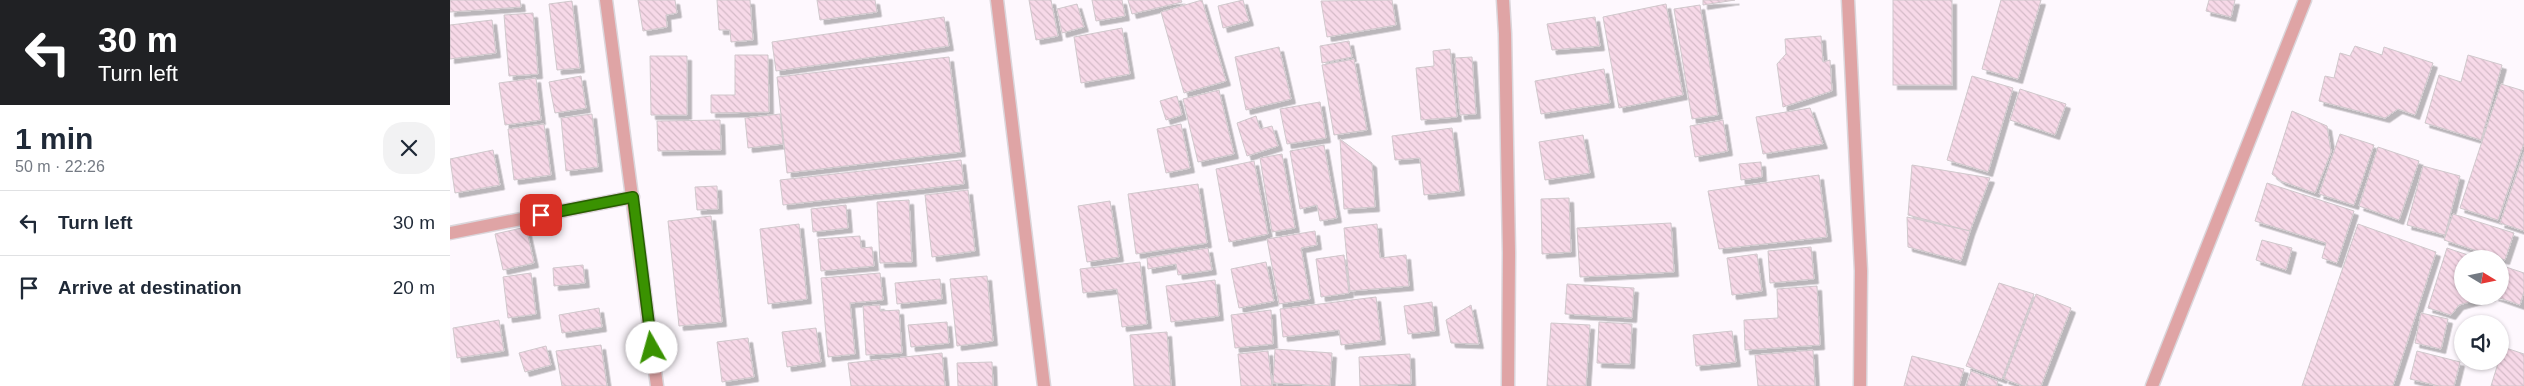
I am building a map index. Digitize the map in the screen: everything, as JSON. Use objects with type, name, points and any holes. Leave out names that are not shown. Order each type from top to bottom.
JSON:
[{"type":"street","points":[[606,0],[657,386]]},
{"type":"street","points":[[997,0],[1044,386]]},
{"type":"street","points":[[1502,0],[1506,34],[1509,253],[1508,386]]},
{"type":"street","points":[[1848,0],[1861,270],[1860,386]]},
{"type":"street","points":[[2152,386],[2305,0]]},
{"type":"street","points":[[450,233],[633,197]]},
{"type":"building","points":[[450,0],[520,0],[521,7],[450,12]]},
{"type":"building","points":[[638,0],[675,0],[677,13],[666,15],[667,27],[643,31]]},
{"type":"building","points":[[717,0],[750,0],[753,40],[731,42],[730,30],[719,30]]},
{"type":"building","points":[[817,0],[875,0],[877,12],[820,20]]},
{"type":"building","points":[[1029,0],[1051,0],[1058,36],[1036,40]]},
{"type":"building","points":[[1092,0],[1122,0],[1125,16],[1096,21]]},
{"type":"building","points":[[1128,0],[1181,0],[1182,2],[1132,14]]},
{"type":"building","points":[[1202,0],[1226,81],[1184,93],[1161,12]]},
{"type":"building","points":[[1243,0],[1249,21],[1223,28],[1218,6]]},
{"type":"building","points":[[1392,0],[1396,25],[1327,37],[1321,1]]},
{"type":"building","points":[[1703,0],[1735,0],[1703,5]]},
{"type":"building","points":[[1893,0],[1952,0],[1952,85],[1893,85]]},
{"type":"building","points":[[2001,0],[2041,0],[2018,79],[1982,69]]},
{"type":"building","points":[[2209,0],[2235,0],[2231,17],[2206,11]]},
{"type":"building","points":[[572,1],[580,68],[557,70],[549,4]]},
{"type":"building","points":[[1077,4],[1084,27],[1062,33],[1057,9]]},
{"type":"building","points":[[1666,4],[1683,95],[1619,108],[1603,17]]},
{"type":"building","points":[[1700,5],[1718,115],[1692,119],[1674,9]]},
{"type":"building","points":[[533,13],[538,74],[509,76],[504,15]]},
{"type":"building","points":[[944,17],[949,46],[776,71],[772,42]]},
{"type":"building","points":[[1595,17],[1600,46],[1552,50],[1547,24]]},
{"type":"building","points":[[492,20],[496,53],[450,59],[450,25]]},
{"type":"building","points":[[1122,28],[1130,74],[1081,83],[1074,37]]},
{"type":"building","points":[[1821,36],[1823,62],[1830,60],[1832,91],[1783,107],[1777,64],[1786,54],[1785,39]]},
{"type":"building","points":[[1349,41],[1352,57],[1322,63],[1320,46]]},
{"type":"building","points":[[2355,46],[2382,55],[2384,47],[2433,63],[2415,115],[2398,109],[2385,118],[2319,101],[2325,76],[2334,78],[2340,53],[2350,56]]},
{"type":"building","points":[[1279,47],[1291,99],[1246,110],[1235,57]]},
{"type":"building","points":[[1450,49],[1457,117],[1421,120],[1416,68],[1434,66],[1433,51]]},
{"type":"building","points":[[735,55],[768,55],[769,112],[711,113],[711,95],[735,95]]},
{"type":"building","points":[[2468,55],[2502,65],[2481,140],[2425,123],[2439,75],[2461,82]]},
{"type":"building","points":[[650,56],[687,56],[687,115],[651,115]]},
{"type":"building","points":[[949,57],[961,152],[787,173],[777,77]]},
{"type":"building","points":[[1472,57],[1476,114],[1460,115],[1455,58]]},
{"type":"building","points":[[1354,59],[1367,130],[1334,135],[1322,65]]},
{"type":"building","points":[[1604,69],[1610,103],[1541,114],[1535,81]]},
{"type":"building","points":[[581,76],[586,108],[555,113],[549,82]]},
{"type":"building","points":[[1972,76],[2013,88],[1988,172],[1947,160]]},
{"type":"building","points":[[536,78],[541,120],[505,125],[499,83]]},
{"type":"building","points":[[2501,84],[2524,91],[2524,143],[2498,220],[2460,208]]},
{"type":"building","points":[[2020,89],[2066,104],[2055,135],[2010,120]]},
{"type":"building","points":[[1219,90],[1234,154],[1198,162],[1183,99]]},
{"type":"building","points":[[1177,96],[1182,115],[1166,120],[1160,101]]},
{"type":"building","points":[[1320,102],[1326,138],[1287,144],[1280,109]]},
{"type":"building","points":[[1810,108],[1823,144],[1763,154],[1756,117]]},
{"type":"building","points":[[2292,111],[2327,126],[2331,152],[2315,193],[2281,181],[2272,174]]},
{"type":"building","points":[[592,114],[598,167],[566,171],[561,118]]},
{"type":"building","points":[[780,114],[783,144],[748,148],[745,118]]},
{"type":"building","points":[[1256,116],[1260,129],[1272,126],[1278,146],[1247,156],[1237,123]]},
{"type":"building","points":[[720,120],[721,150],[658,151],[657,121]]},
{"type":"building","points":[[1723,120],[1728,151],[1695,157],[1690,126]]},
{"type":"building","points":[[544,124],[551,175],[514,180],[508,129]]},
{"type":"building","points":[[1181,124],[1190,168],[1166,173],[1157,129]]},
{"type":"building","points":[[1452,128],[1460,191],[1424,195],[1420,158],[1395,160],[1392,136]]},
{"type":"building","points":[[2340,134],[2374,145],[2354,205],[2319,194]]},
{"type":"building","points":[[1583,135],[1590,173],[1545,180],[1539,142]]},
{"type":"building","points":[[1340,139],[1372,163],[1375,207],[1344,209]]},
{"type":"building","points":[[1324,145],[1337,218],[1320,221],[1317,205],[1300,209],[1290,151]]},
{"type":"building","points":[[2378,147],[2419,161],[2399,220],[2359,206]]},
{"type":"building","points":[[493,150],[500,185],[455,193],[450,159]]},
{"type":"building","points":[[2524,152],[2524,231],[2500,223]]},
{"type":"building","points":[[1282,154],[1295,228],[1272,232],[1260,158]]},
{"type":"building","points":[[961,160],[964,184],[783,205],[780,180]]},
{"type":"building","points":[[1254,161],[1268,234],[1229,242],[1216,169]]},
{"type":"building","points":[[1761,162],[1762,177],[1741,180],[1739,164]]},
{"type":"building","points":[[1912,165],[1990,178],[1970,231],[1908,215]]},
{"type":"building","points":[[2423,166],[2460,176],[2445,235],[2407,225]]},
{"type":"building","points":[[1819,175],[1827,237],[1719,249],[1708,191]]},
{"type":"building","points":[[2267,183],[2354,211],[2337,263],[2322,258],[2326,243],[2255,221]]},
{"type":"building","points":[[1198,184],[1207,243],[1136,254],[1128,194]]},
{"type":"building","points":[[717,186],[718,209],[697,210],[695,187]]},
{"type":"building","points":[[968,190],[975,251],[932,257],[925,195]]},
{"type":"building","points":[[1569,198],[1571,252],[1542,254],[1541,199]]},
{"type":"building","points":[[909,200],[912,262],[880,263],[877,202]]},
{"type":"building","points":[[1110,201],[1119,257],[1087,262],[1078,206]]},
{"type":"building","points":[[846,205],[848,228],[813,232],[811,209]]},
{"type":"building","points":[[2453,214],[2514,233],[2508,250],[2474,250],[2444,240]]},
{"type":"building","points":[[711,216],[722,322],[679,326],[668,221]]},
{"type":"building","points":[[1907,217],[1970,231],[1961,261],[1908,247]]},
{"type":"building","points":[[1671,223],[1674,272],[1580,277],[1577,228]]},
{"type":"building","points":[[799,224],[807,299],[768,304],[760,229]]},
{"type":"building","points":[[1377,224],[1380,258],[1406,255],[1409,286],[1350,291],[1344,228]]},
{"type":"building","points":[[2358,224],[2436,252],[2393,386],[2302,386]]},
{"type":"building","points":[[526,227],[534,263],[503,270],[495,234]]},
{"type":"building","points":[[1315,231],[1317,245],[1301,248],[1310,299],[1279,304],[1267,239]]},
{"type":"building","points":[[860,236],[861,248],[872,247],[874,266],[821,271],[818,239]]},
{"type":"building","points":[[2262,240],[2292,248],[2286,270],[2256,260]]},
{"type":"building","points":[[1811,247],[1814,279],[1770,283],[1768,251]]},
{"type":"building","points":[[1208,248],[1212,270],[1178,275],[1176,264],[1148,269],[1147,258]]},
{"type":"building","points":[[2447,248],[2454,250],[2454,305],[2459,305],[2451,315],[2428,308]]},
{"type":"building","points":[[1757,254],[1762,291],[1732,295],[1727,258]]},
{"type":"building","points":[[1344,255],[1349,293],[1321,297],[1316,259]]},
{"type":"building","points":[[1140,262],[1147,324],[1122,327],[1117,289],[1083,293],[1080,269]]},
{"type":"building","points":[[1266,262],[1274,301],[1239,308],[1231,269]]},
{"type":"building","points":[[583,265],[585,283],[554,286],[553,268]]},
{"type":"building","points":[[2509,268],[2524,273],[2524,291],[2520,305],[2509,301]]},
{"type":"building","points":[[531,273],[536,314],[508,318],[503,277]]},
{"type":"building","points":[[880,273],[883,300],[850,303],[855,354],[828,357],[821,278]]},
{"type":"building","points":[[987,276],[993,341],[957,346],[950,279]]},
{"type":"building","points":[[940,279],[942,299],[897,304],[895,283]]},
{"type":"building","points":[[1215,280],[1219,316],[1171,322],[1166,286]]},
{"type":"building","points":[[1999,283],[2034,294],[2002,379],[1966,366]]},
{"type":"building","points":[[1567,284],[1634,288],[1632,318],[1565,314]]},
{"type":"building","points":[[1817,286],[1820,345],[1745,350],[1744,320],[1778,318],[1777,289]]},
{"type":"building","points":[[2036,294],[2071,308],[2041,386],[2023,386],[2004,379]]},
{"type":"building","points":[[1376,297],[1381,340],[1341,345],[1339,330],[1283,337],[1280,309]]},
{"type":"building","points":[[1432,302],[1435,331],[1408,334],[1404,306]]},
{"type":"building","points":[[880,305],[880,311],[899,310],[902,353],[866,355],[863,306]]},
{"type":"building","points":[[1471,305],[1479,344],[1451,343],[1446,320]]},
{"type":"building","points":[[599,308],[602,327],[562,333],[559,315]]},
{"type":"building","points":[[1271,310],[1273,344],[1235,348],[1231,315]]},
{"type":"building","points":[[2421,313],[2448,319],[2441,349],[2415,343]]},
{"type":"building","points":[[499,320],[504,351],[457,358],[453,328]]},
{"type":"building","points":[[947,322],[949,343],[911,347],[908,325]]},
{"type":"building","points":[[1599,322],[1632,324],[1630,364],[1597,363]]},
{"type":"building","points":[[1551,323],[1590,325],[1586,386],[1547,386]]},
{"type":"building","points":[[816,328],[821,362],[787,367],[782,332]]},
{"type":"building","points":[[1732,331],[1736,362],[1696,366],[1693,335]]},
{"type":"building","points":[[1167,332],[1171,386],[1134,386],[1130,335]]},
{"type":"building","points":[[748,338],[754,377],[722,382],[717,342]]},
{"type":"building","points":[[601,345],[607,386],[562,386],[556,351]]},
{"type":"building","points":[[546,346],[551,365],[525,372],[519,353]]},
{"type":"building","points":[[1275,349],[1332,353],[1330,386],[1273,383]]},
{"type":"building","points":[[2509,349],[2524,354],[2524,386],[2491,386],[2496,370],[2509,370]]},
{"type":"building","points":[[1813,350],[1815,386],[1758,386],[1755,355]]},
{"type":"building","points":[[1268,351],[1272,386],[1241,386],[1238,354]]},
{"type":"building","points":[[2417,351],[2454,360],[2454,370],[2458,370],[2454,386],[2439,386],[2410,379]]},
{"type":"building","points":[[942,353],[945,386],[851,386],[848,363]]},
{"type":"building","points":[[1410,354],[1411,384],[1360,386],[1359,357]]},
{"type":"building","points":[[1912,356],[1964,369],[1959,386],[1904,386]]},
{"type":"building","points":[[992,362],[993,386],[958,386],[957,363]]},
{"type":"building","points":[[1971,371],[1998,381],[1997,386],[1966,386]]},
{"type":"route","points":[[541,215],[633,197],[652,348]]}]
